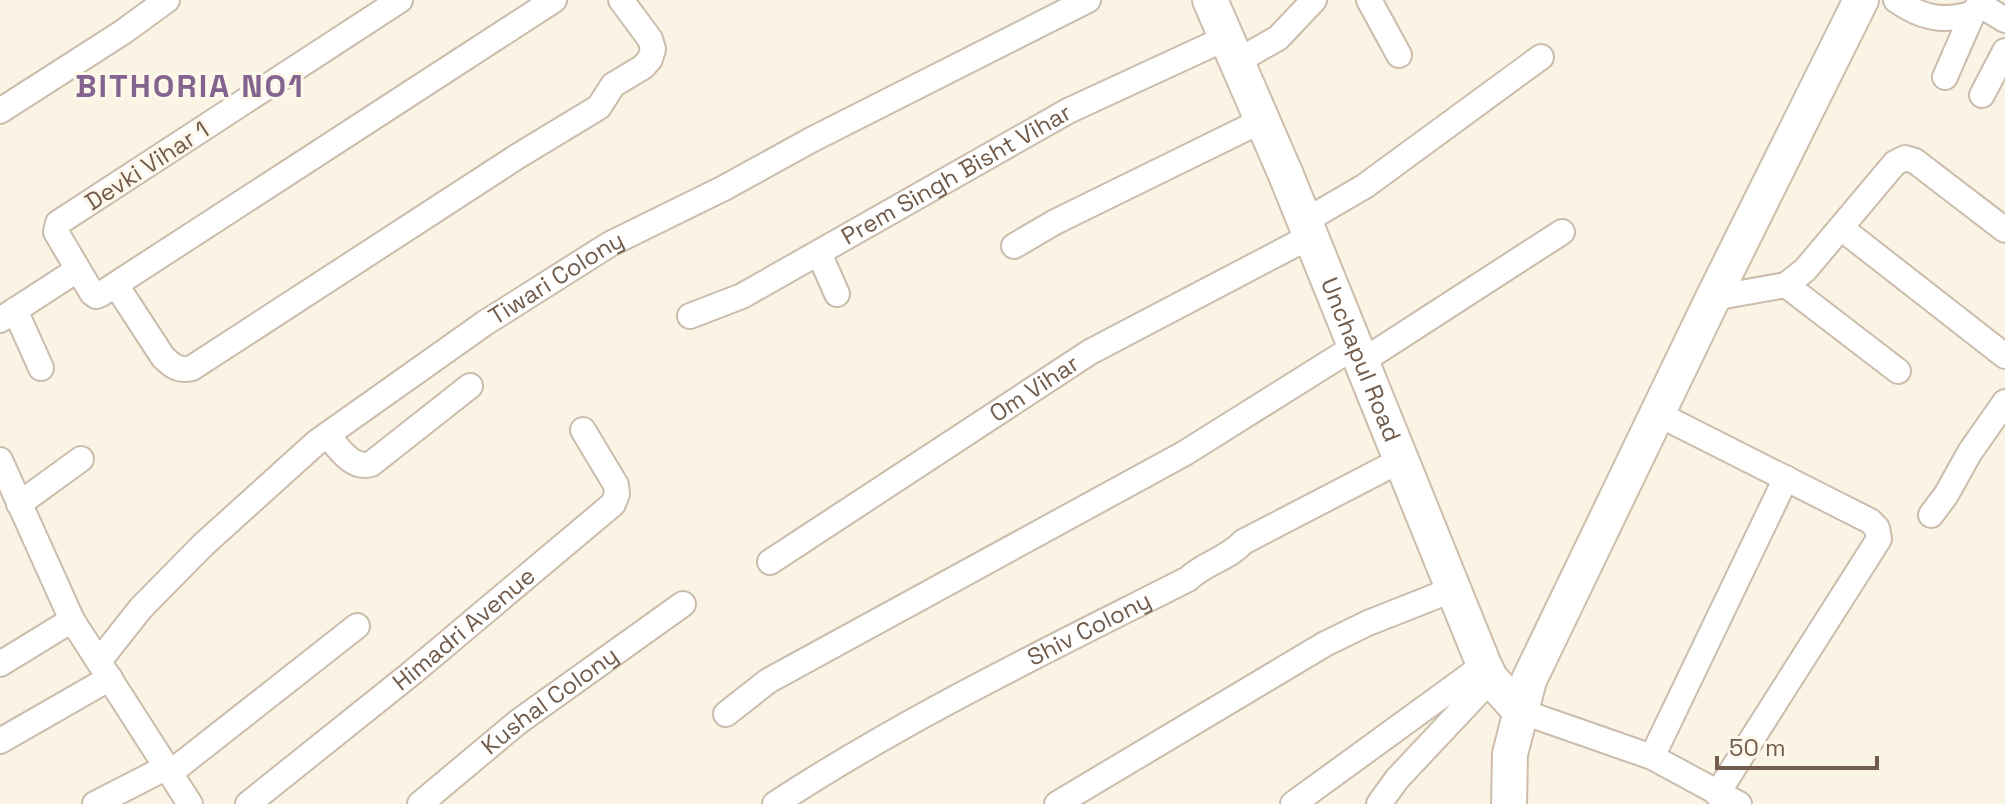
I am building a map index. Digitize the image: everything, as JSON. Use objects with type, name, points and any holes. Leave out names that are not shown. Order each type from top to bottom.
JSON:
[{"type":"street","points":[[0,111],[167,0]]},
{"type":"street","name":"Devki Vihar 1","points":[[77,270],[56,232],[58,223],[400,0]]},
{"type":"street","points":[[41,368],[8,315],[77,270],[96,296],[116,285],[554,0]]},
{"type":"street","points":[[116,285],[163,357],[181,370],[192,368],[518,156],[599,107],[613,85],[643,67],[653,49],[650,39],[621,0]]},
{"type":"street","name":"Tiwari Colony","points":[[104,669],[141,608],[203,545],[327,435],[485,323],[610,244],[1088,0]]},
{"type":"street","name":"Unchapul Road","points":[[1210,0],[1308,228],[1487,672],[1520,711]]},
{"type":"street","name":"Prem Singh Bisht Vihar","points":[[690,316],[742,296],[1068,111],[1231,50],[1278,38],[1314,0]]},
{"type":"street","points":[[1369,0],[1399,55]]},
{"type":"street","points":[[1896,0],[1912,11],[1934,19],[1978,5],[2005,20]]},
{"type":"street","points":[[1509,804],[1510,754],[1529,680],[1858,1]]},
{"type":"street","points":[[1945,77],[1978,5]]},
{"type":"street","points":[[1982,95],[2005,51]]},
{"type":"street","name":"Om Vihar","points":[[770,562],[1090,352],[1308,228],[1541,57]]},
{"type":"street","points":[[1014,246],[1055,222],[1263,120]]},
{"type":"street","points":[[1713,298],[1786,285],[1805,270],[1895,163],[1905,158],[1915,161],[2005,230]]},
{"type":"street","points":[[1841,228],[2005,356]]},
{"type":"street","points":[[726,714],[768,681],[1185,453],[1562,232]]},
{"type":"street","points":[[819,253],[837,294]]},
{"type":"street","points":[[1786,285],[1898,371]]},
{"type":"street","points":[[327,435],[354,464],[363,467],[371,464],[470,386]]},
{"type":"street","points":[[1931,515],[2005,402]]},
{"type":"street","points":[[1520,711],[1652,757],[1728,799],[1879,539],[1877,528],[1870,521],[1658,414]]},
{"type":"street","name":"Himadri Avenue","points":[[248,804],[413,672],[613,504],[616,485],[583,430]]},
{"type":"street","points":[[19,504],[81,459]]},
{"type":"street","name":"Shiv Colony","points":[[775,804],[836,764],[1019,665],[1188,579],[1197,570],[1235,551],[1243,542],[1403,459]]},
{"type":"street","points":[[0,460],[72,620],[190,804]]},
{"type":"street","points":[[1652,757],[1786,478]]},
{"type":"street","points":[[1057,804],[1325,644],[1368,623],[1454,589]]},
{"type":"street","name":"Kushal Colony","points":[[420,804],[518,722],[683,604]]},
{"type":"street","points":[[0,664],[72,620]]},
{"type":"street","points":[[95,804],[169,770],[357,626]]},
{"type":"street","points":[[0,741],[104,669]]},
{"type":"street","points":[[1293,804],[1487,672]]},
{"type":"street","points":[[1379,804],[1487,672]]},
{"type":"district","name":"BITHORIA NO1","points":[[190,86]]}]
